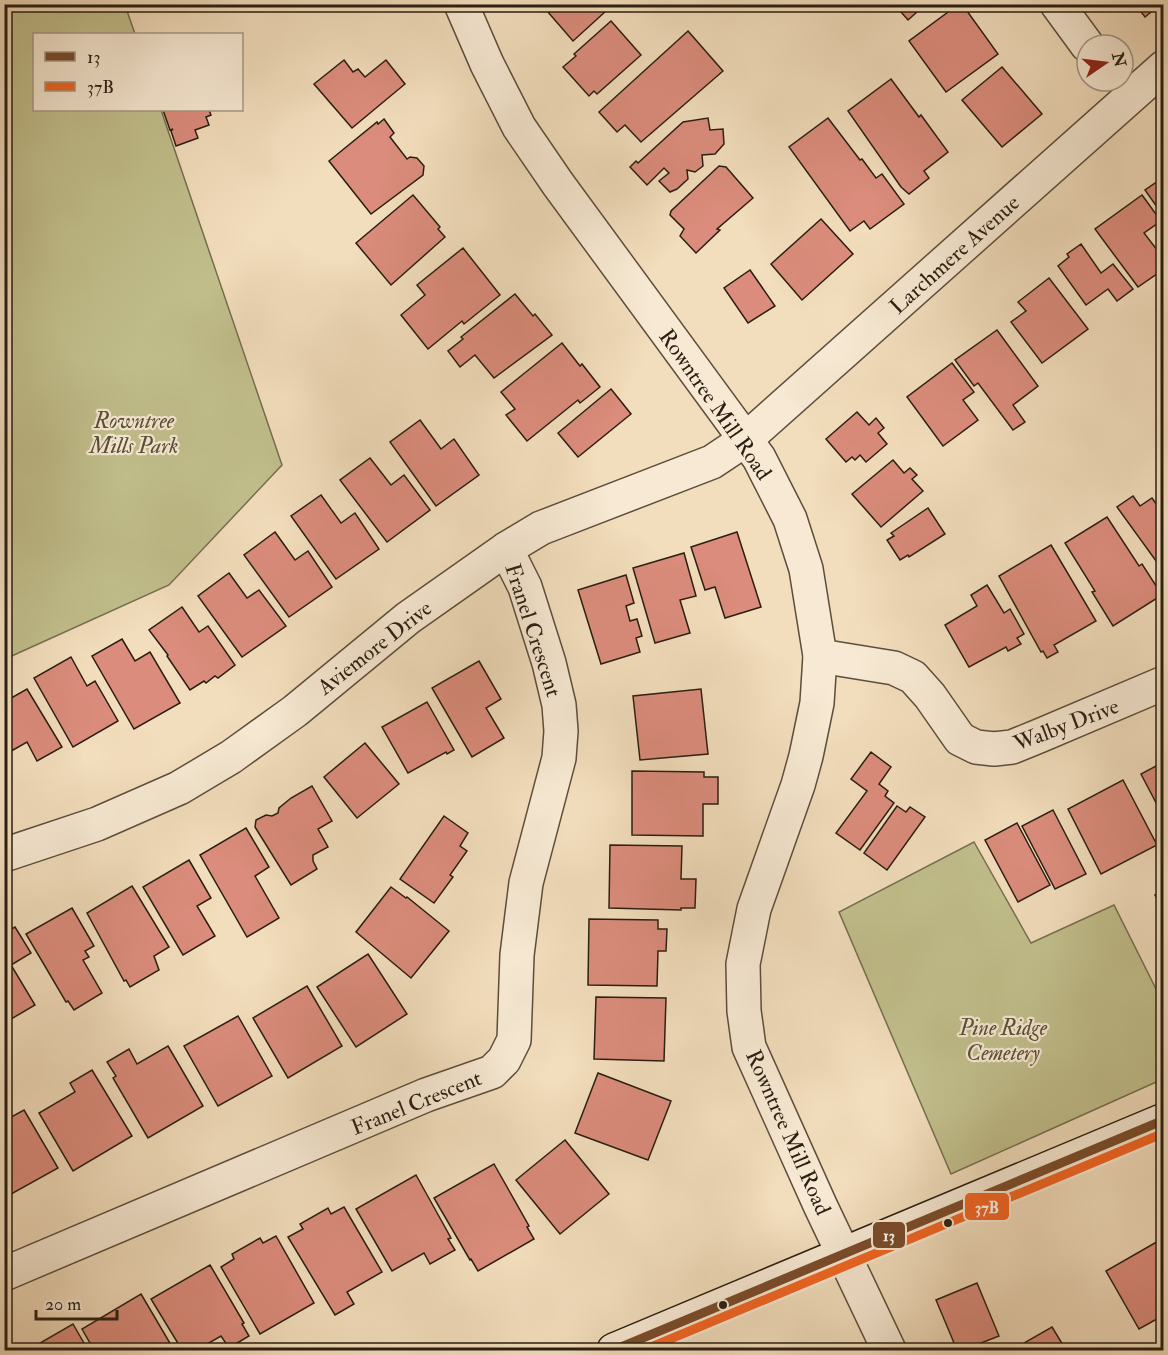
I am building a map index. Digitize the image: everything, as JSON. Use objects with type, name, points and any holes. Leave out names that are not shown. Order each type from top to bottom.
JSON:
[{"type":"street","name":"Rowntree Mill Road","points":[[461,4],[487,64],[519,128],[759,459],[790,519],[806,569],[820,656],[817,703],[806,756],[754,909],[743,964],[744,1011],[749,1047],[843,1255],[889,1350]]},
{"type":"street","points":[[1057,4],[1078,33]]},
{"type":"street","name":"Larchmere Avenue","points":[[1135,83],[1164,67]]},
{"type":"street","name":"Larchmere Avenue","points":[[745,440],[1118,93]]},
{"type":"street","name":"Aviemore Drive","points":[[4,855],[97,824],[179,788],[231,757],[295,711],[408,618],[506,549],[541,528],[712,462],[745,440]]},
{"type":"street","name":"Franel Crescent","points":[[4,1274],[426,1095],[492,1072],[504,1060],[514,1040],[517,955],[526,883],[559,758],[561,731],[559,705],[549,663],[525,587],[506,549]]},
{"type":"street","name":"Walby Drive","points":[[820,656],[894,668],[913,677],[930,696],[960,739],[976,747],[993,749],[1012,747],[1164,683]]},
{"type":"street","points":[[614,1350],[1164,1120]]},
{"type":"green space","name":"Rowntree Mills Park","points":[[4,5],[125,5],[135,33],[33,33],[33,111],[161,111],[282,465],[169,585],[5,659]]},
{"type":"green space","name":"Pine Ridge Cemetery","points":[[974,842],[1031,943],[1114,905],[1163,1003],[1163,1079],[951,1174],[839,912]]},
{"type":"building","points":[[541,4],[600,4],[606,11],[573,41]]},
{"type":"building","points":[[894,4],[926,4],[908,20]]},
{"type":"building","points":[[962,4],[998,54],[946,92],[909,41]]},
{"type":"building","points":[[1135,4],[1161,4],[1145,17]]},
{"type":"building","points":[[611,21],[641,55],[597,94],[594,91],[589,96],[563,67]]},
{"type":"building","points":[[688,31],[723,71],[641,142],[625,125],[617,132],[599,112]]},
{"type":"building","points":[[344,60],[353,72],[358,69],[365,77],[386,60],[405,84],[352,128],[314,84]]},
{"type":"building","points":[[1002,67],[1042,114],[1002,147],[962,100]]},
{"type":"building","points":[[891,79],[948,152],[924,171],[929,178],[909,194],[901,187],[848,111]]},
{"type":"building","points":[[163,111],[209,111],[211,115],[206,117],[209,125],[195,130],[198,138],[176,146],[171,131],[173,129],[170,130]]},
{"type":"building","points":[[708,118],[710,130],[723,129],[724,144],[715,154],[702,155],[703,166],[695,172],[687,170],[688,179],[677,189],[670,192],[659,181],[669,173],[664,168],[647,185],[630,167],[636,161],[638,163],[683,122]]},
{"type":"building","points":[[828,118],[860,160],[862,159],[876,178],[882,174],[904,204],[870,229],[864,221],[850,231],[789,147]]},
{"type":"building","points":[[384,119],[394,133],[390,137],[407,159],[417,158],[424,166],[423,175],[371,214],[329,161],[377,122],[378,124]]},
{"type":"building","points":[[719,166],[726,167],[753,198],[717,229],[720,230],[696,253],[680,236],[684,229],[670,215],[671,211]]},
{"type":"building","points":[[1164,177],[1164,217],[1145,190]]},
{"type":"building","points":[[413,195],[440,227],[438,229],[445,237],[391,285],[356,243]]},
{"type":"building","points":[[1142,195],[1161,221],[1144,233],[1164,259],[1164,269],[1138,287],[1095,229]]},
{"type":"building","points":[[821,219],[853,254],[802,300],[771,264]]},
{"type":"building","points":[[1081,244],[1101,273],[1113,264],[1133,289],[1117,301],[1108,289],[1086,305],[1058,266],[1069,257],[1067,254]]},
{"type":"building","points":[[463,248],[500,295],[464,324],[462,321],[428,349],[401,315],[425,295],[417,285]]},
{"type":"building","points":[[750,270],[775,306],[748,323],[724,288]]},
{"type":"building","points":[[1049,278],[1088,329],[1042,363],[1011,322],[1026,311],[1018,302]]},
{"type":"building","points":[[515,294],[552,335],[494,378],[475,355],[460,367],[448,351],[463,339],[461,337]]},
{"type":"building","points":[[997,330],[1038,386],[1013,405],[1025,422],[1013,430],[978,383],[974,386],[955,360]]},
{"type":"building","points":[[562,343],[600,387],[580,403],[578,400],[527,441],[506,415],[515,409],[501,392]]},
{"type":"building","points":[[952,363],[974,392],[963,400],[978,420],[943,446],[907,397]]},
{"type":"building","points":[[611,389],[631,414],[578,457],[558,433]]},
{"type":"building","points":[[857,412],[869,425],[876,418],[884,428],[878,433],[887,444],[866,462],[860,455],[855,460],[852,457],[846,462],[826,439]]},
{"type":"building","points":[[420,420],[441,449],[454,439],[479,475],[436,506],[390,442]]},
{"type":"building","points":[[370,458],[391,485],[404,475],[430,510],[387,542],[340,480]]},
{"type":"building","points":[[893,460],[904,473],[910,468],[917,475],[912,479],[923,491],[881,527],[852,494]]},
{"type":"building","points":[[321,495],[341,523],[355,513],[379,549],[336,579],[291,516]]},
{"type":"building","points":[[1133,496],[1140,506],[1152,498],[1159,508],[1164,504],[1164,572],[1117,507]]},
{"type":"building","points":[[928,508],[945,534],[909,557],[908,555],[900,560],[887,540],[894,536],[891,533]]},
{"type":"building","points":[[1107,517],[1139,566],[1142,564],[1162,595],[1113,626],[1092,592],[1095,591],[1065,543]]},
{"type":"building","points":[[275,532],[295,560],[308,551],[332,587],[289,617],[244,555]]},
{"type":"building","points":[[737,532],[761,607],[725,618],[715,587],[705,590],[691,547]]},
{"type":"building","points":[[1051,545],[1096,621],[1054,645],[1058,652],[1047,658],[1043,651],[1041,652],[999,576]]},
{"type":"building","points":[[684,553],[696,596],[680,600],[690,633],[655,643],[633,568]]},
{"type":"building","points":[[229,573],[247,598],[259,590],[286,626],[242,657],[198,596]]},
{"type":"building","points":[[626,575],[634,603],[626,606],[630,621],[637,619],[642,636],[636,638],[640,652],[601,664],[578,590]]},
{"type":"building","points":[[987,585],[1004,613],[1010,609],[1024,634],[1017,638],[1021,644],[1008,651],[1006,647],[969,667],[945,625],[977,606],[971,595]]},
{"type":"building","points":[[182,607],[199,632],[208,626],[235,665],[218,678],[215,676],[190,690],[149,630]]},
{"type":"building","points":[[122,639],[135,661],[150,652],[180,703],[134,729],[92,656]]},
{"type":"building","points":[[71,657],[87,686],[95,681],[118,721],[73,747],[34,678]]},
{"type":"building","points":[[479,661],[501,699],[486,708],[504,738],[472,757],[432,688]]},
{"type":"building","points":[[27,689],[62,747],[37,761],[27,742],[6,754],[4,752],[4,698],[6,701]]},
{"type":"building","points":[[701,689],[708,754],[640,760],[633,696]]},
{"type":"building","points":[[427,702],[454,750],[408,773],[382,727]]},
{"type":"building","points":[[365,743],[399,784],[357,818],[324,777]]},
{"type":"building","points":[[871,752],[891,767],[879,784],[888,791],[885,796],[894,803],[860,850],[836,833],[867,791],[851,779]]},
{"type":"building","points":[[1156,766],[1159,772],[1164,770],[1164,818],[1141,774]]},
{"type":"building","points":[[632,771],[704,772],[704,777],[718,777],[718,804],[703,804],[703,836],[632,835]]},
{"type":"building","points":[[1123,780],[1157,845],[1101,874],[1068,809]]},
{"type":"building","points":[[312,786],[332,821],[318,829],[328,847],[313,855],[317,869],[291,885],[255,827],[256,820],[278,813],[279,808],[291,798]]},
{"type":"building","points":[[897,806],[906,812],[910,807],[925,817],[887,870],[864,853]]},
{"type":"building","points":[[1053,810],[1086,874],[1055,889],[1022,826]]},
{"type":"building","points":[[444,816],[468,833],[460,846],[467,851],[450,875],[453,877],[434,903],[400,879]]},
{"type":"building","points":[[1017,823],[1050,885],[1018,902],[985,840]]},
{"type":"building","points":[[246,828],[269,867],[255,876],[279,918],[247,937],[200,855]]},
{"type":"building","points":[[610,845],[682,846],[681,879],[696,879],[695,908],[681,908],[681,910],[609,908]]},
{"type":"building","points":[[189,860],[211,898],[197,906],[215,936],[183,955],[143,887]]},
{"type":"building","points":[[132,886],[169,947],[154,956],[159,970],[130,987],[126,980],[124,981],[87,913]]},
{"type":"building","points":[[391,887],[449,931],[411,978],[356,932]]},
{"type":"building","points":[[1164,892],[1164,914],[1155,895]]},
{"type":"building","points":[[72,908],[94,946],[85,951],[89,957],[83,960],[102,993],[74,1010],[68,1001],[66,1002],[26,934]]},
{"type":"building","points":[[589,919],[658,920],[658,929],[667,929],[666,951],[658,951],[657,986],[588,985]]},
{"type":"building","points":[[15,927],[31,953],[11,965],[35,1005],[6,1022],[4,933]]},
{"type":"building","points":[[368,954],[407,1014],[356,1047],[317,987]]},
{"type":"building","points":[[307,986],[342,1046],[288,1078],[253,1018]]},
{"type":"building","points":[[596,997],[666,998],[664,1061],[594,1059]]},
{"type":"building","points":[[238,1016],[272,1076],[218,1106],[184,1046]]},
{"type":"building","points":[[168,1046],[203,1106],[148,1138],[113,1078],[116,1076],[107,1062],[129,1049],[137,1064]]},
{"type":"building","points":[[92,1070],[132,1136],[73,1171],[39,1113],[75,1092],[70,1083]]},
{"type":"building","points":[[598,1073],[671,1101],[648,1160],[575,1133]]},
{"type":"building","points":[[24,1110],[58,1168],[4,1198],[4,1121]]},
{"type":"building","points":[[565,1140],[609,1194],[560,1234],[516,1180]]},
{"type":"building","points":[[494,1164],[534,1239],[478,1271],[434,1198]]},
{"type":"building","points":[[416,1175],[451,1238],[448,1239],[455,1250],[430,1264],[424,1253],[392,1271],[356,1209]]},
{"type":"building","points":[[344,1207],[382,1272],[347,1292],[354,1304],[335,1315],[288,1237],[303,1229],[300,1224],[328,1208],[331,1214]]},
{"type":"building","points":[[276,1236],[314,1303],[260,1334],[221,1267],[234,1259],[232,1254],[260,1238],[263,1243]]},
{"type":"building","points":[[1160,1240],[1164,1245],[1164,1315],[1139,1329],[1106,1271]]},
{"type":"building","points":[[210,1265],[244,1323],[242,1324],[249,1336],[229,1348],[221,1336],[207,1344],[211,1350],[182,1350],[151,1299]]},
{"type":"building","points":[[977,1283],[999,1336],[963,1350],[957,1350],[936,1300]]},
{"type":"building","points":[[141,1294],[174,1350],[94,1350],[82,1329]]},
{"type":"building","points":[[73,1324],[88,1350],[28,1350]]},
{"type":"building","points":[[1052,1327],[1066,1350],[1012,1350]]},
{"type":"transit line","name":"13","points":[[614,1350],[1164,1120]]},
{"type":"transit line","name":"37B","points":[[644,1350],[1164,1133]]}]
